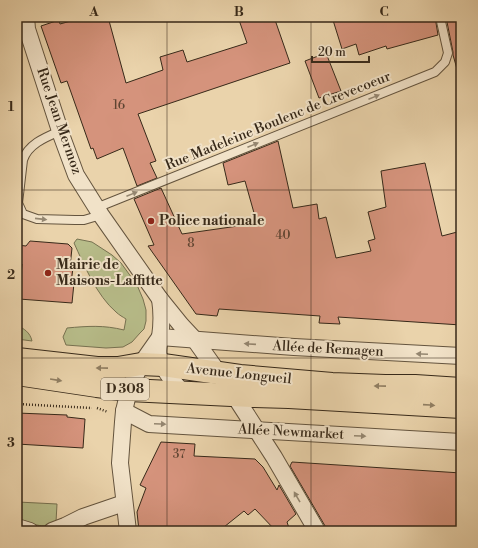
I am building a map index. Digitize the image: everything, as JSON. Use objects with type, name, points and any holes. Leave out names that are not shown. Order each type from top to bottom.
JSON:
[{"type":"main road","name":"Avenue Longueil","points":[[17,359],[97,368],[118,368],[141,364],[163,365],[219,373],[332,384],[415,386],[461,389]]},
{"type":"main road","name":"Avenue Longueil","points":[[17,374],[129,390],[174,389],[234,395],[461,407]]},
{"type":"street","name":"Rue Jean Mermoz","points":[[26,17],[27,29],[76,175],[99,212],[160,299],[195,340],[234,395],[274,457],[317,531]]},
{"type":"street","points":[[160,299],[162,316],[158,355],[174,389],[184,379],[209,381],[214,380],[219,373]]},
{"type":"street","points":[[128,531],[120,463],[123,417],[129,390],[141,364],[160,337]]},
{"type":"street","name":"Allée de Remagen","points":[[160,337],[294,347],[461,356]]},
{"type":"street","name":"Allée Newmarket","points":[[123,417],[149,424],[461,442]]},
{"type":"street","points":[[52,531],[83,517],[124,503]]},
{"type":"street","points":[[17,527],[30,531]]},
{"type":"lane","name":"Rue Madeleine Boulenc de Crevecoeur","points":[[60,131],[38,142],[25,154],[18,203],[22,214],[37,219],[84,220],[99,212],[435,72],[445,62],[448,53],[440,17]]},
{"type":"path","points":[[17,404],[97,408],[123,417]]},
{"type":"green space","points":[[77,239],[92,242],[112,255],[121,263],[137,285],[143,299],[146,310],[144,329],[132,342],[123,347],[106,348],[66,345],[63,337],[67,328],[96,326],[124,330],[126,319],[109,305],[97,289],[74,243]]},
{"type":"green space","points":[[17,264],[24,264],[19,299],[17,299]]},
{"type":"green space","points":[[17,325],[28,333],[32,341],[17,339]]},
{"type":"green space","points":[[18,502],[57,504],[56,522],[51,525],[42,526],[17,519]]},
{"type":"building","points":[[85,17],[108,17],[126,83],[163,70],[160,57],[183,50],[187,62],[247,43],[238,17],[274,17],[290,63],[138,114],[156,161],[150,163],[157,178],[137,186],[123,148],[97,159],[93,148],[91,149],[67,81],[61,83],[41,26],[59,20],[60,24]]},
{"type":"building","points":[[332,17],[435,17],[438,35],[387,49],[386,46],[359,55],[356,44],[342,49]]},
{"type":"building","points":[[446,17],[461,17],[461,68],[457,69]]},
{"type":"building","points":[[326,53],[341,91],[319,98],[305,61]]},
{"type":"building","points":[[278,141],[293,208],[317,204],[319,219],[326,217],[336,258],[371,251],[368,241],[375,239],[368,212],[386,207],[381,171],[425,163],[442,236],[461,231],[461,325],[338,317],[340,324],[319,323],[320,316],[219,309],[217,316],[196,314],[148,246],[154,245],[134,199],[161,188],[182,234],[238,226],[237,223],[256,220],[245,181],[228,185],[223,163]]},
{"type":"building","name":"Mairie de Maisons-Laffitte","points":[[30,241],[68,244],[72,248],[70,267],[73,268],[71,283],[74,283],[72,303],[19,299],[22,264],[17,264],[17,245],[26,246]]},
{"type":"building","points":[[17,413],[67,415],[67,417],[85,419],[83,448],[17,444]]},
{"type":"building","points":[[161,442],[195,444],[194,456],[255,459],[263,467],[277,490],[279,485],[296,514],[287,522],[290,531],[276,531],[255,509],[248,515],[244,511],[219,531],[139,531],[137,512],[146,488],[140,485]]},
{"type":"building","points":[[292,462],[461,473],[461,531],[328,531],[290,466]]},
{"type":"place","name":"Police nationale","points":[[151,221]]},
{"type":"place","name":"Mairie de Maisons-Laffitte","points":[[48,273]]}]
